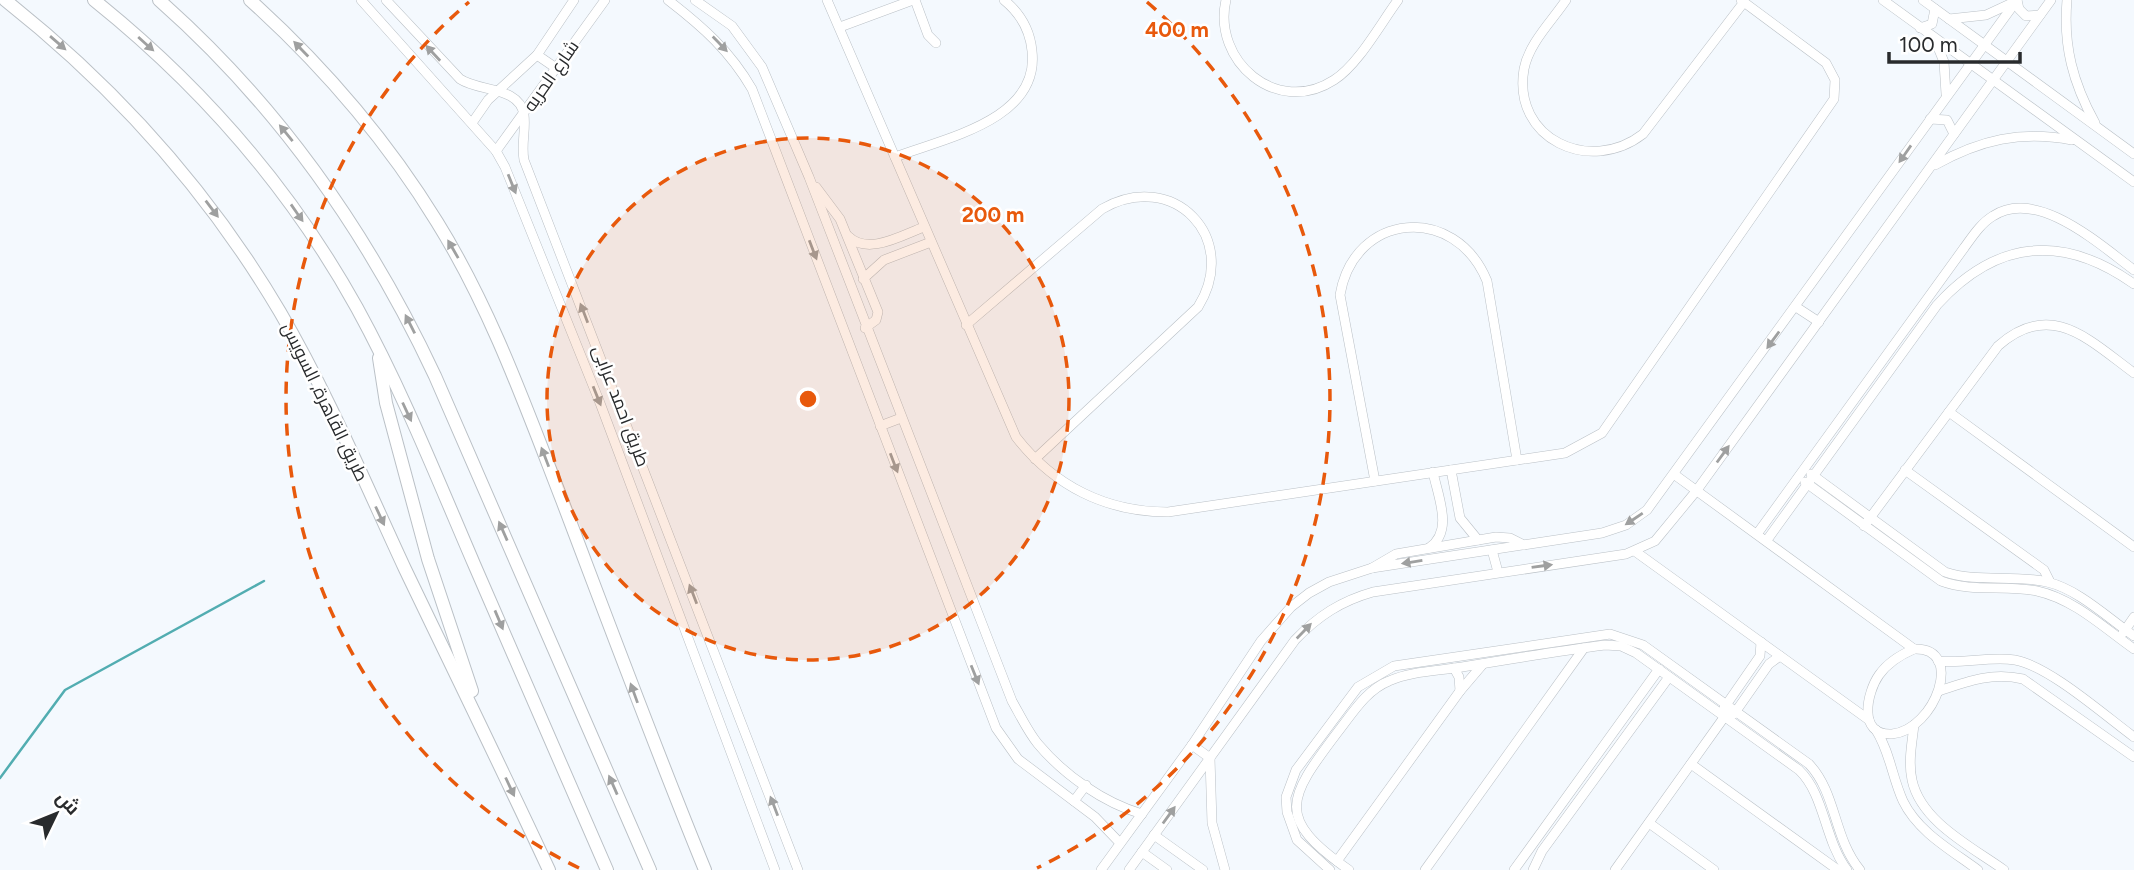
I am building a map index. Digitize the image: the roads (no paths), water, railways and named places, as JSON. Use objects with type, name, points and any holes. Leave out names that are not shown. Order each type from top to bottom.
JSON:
[{"type":"highway","name":"طريق القاهرة, السويس","points":[[5,0],[92,74],[146,129],[195,187],[254,271],[317,382],[549,870]]},
{"type":"highway","points":[[94,0],[165,61],[249,150],[315,239],[378,348],[607,870]]},
{"type":"highway","points":[[159,0],[232,71],[286,133],[335,198],[379,267],[435,376],[649,870]]},
{"type":"highway","points":[[250,0],[327,76],[376,134],[437,222],[472,283],[516,380],[705,870]]},
{"type":"highway","points":[[378,348],[386,403],[436,587],[491,747]]},
{"type":"highway","points":[[625,811],[659,870]]},
{"type":"street","name":"طريق احمد عرابى","points":[[361,0],[496,151],[509,176],[600,403],[775,870]]},
{"type":"street","points":[[386,0],[453,74],[474,88],[499,91],[515,99],[524,115]]},
{"type":"street","name":"شارع الحريه","points":[[472,123],[481,108],[537,55],[574,0]]},
{"type":"street","name":"شارع الحريه","points":[[496,151],[605,0]]},
{"type":"street","points":[[668,0],[705,29],[735,60],[755,99],[996,728],[1018,759],[1074,801],[1120,844]]},
{"type":"street","points":[[695,0],[738,33],[757,57],[771,86],[809,177],[865,328],[1012,701],[1038,744],[1115,806],[1142,814]]},
{"type":"street","points":[[827,0],[1008,424],[1035,459],[1057,478],[1089,496],[1124,508],[1153,512],[1573,450],[1607,428],[1832,105],[1835,80],[1825,63],[1742,1],[1643,134],[1622,148],[1596,153],[1570,149],[1548,136],[1532,116],[1523,78],[1529,52],[1566,0]]},
{"type":"street","points":[[840,27],[914,0],[928,35],[936,43]]},
{"type":"street","points":[[895,157],[999,116],[1020,96],[1031,69],[1030,39],[1018,13],[1004,0]]},
{"type":"street","points":[[1226,0],[1223,28],[1239,64],[1259,82],[1283,91],[1297,92],[1322,87],[1345,72],[1398,0]]},
{"type":"street","points":[[1883,0],[2134,182]]},
{"type":"street","points":[[1923,0],[2134,154]]},
{"type":"street","points":[[1950,19],[1986,15],[2017,0]]},
{"type":"street","points":[[2017,0],[2019,9],[2026,16],[2040,15]]},
{"type":"street","points":[[1101,870],[1192,744],[1261,641],[1291,607],[1329,582],[1372,569],[1602,533],[1626,525],[1647,510],[1675,475],[2017,0]]},
{"type":"street","points":[[1129,870],[1295,640],[1322,614],[1346,601],[1373,592],[1636,552],[1655,541],[1697,490],[2051,0]]},
{"type":"street","points":[[2067,0],[2065,21],[2070,63],[2076,83],[2097,128]]},
{"type":"street","points":[[1920,28],[1935,21],[1935,9]]},
{"type":"street","points":[[1934,38],[1946,71],[1945,97]]},
{"type":"street","points":[[537,55],[556,68]]},
{"type":"street","points":[[438,85],[449,84],[453,74]]},
{"type":"street","points":[[755,99],[771,86]]},
{"type":"street","name":"طريق احمد عرابى","points":[[524,115],[521,140],[524,160],[798,870]]},
{"type":"street","points":[[1930,118],[1947,120],[1954,134]]},
{"type":"street","points":[[1930,167],[1976,144],[2001,137],[2026,134],[2076,140]]},
{"type":"street","points":[[809,177],[847,234],[858,244],[877,244],[924,227]]},
{"type":"street","points":[[966,326],[1102,209],[1115,202],[1145,196],[1167,201],[1187,212],[1206,235],[1211,250],[1212,272],[1206,295],[1198,307],[1035,459]]},
{"type":"street","points":[[1757,534],[1964,248],[1992,216],[2017,207],[2030,208],[2058,218],[2134,270]]},
{"type":"street","points":[[1375,481],[1340,295],[1346,271],[1361,249],[1382,234],[1407,227],[1433,229],[1456,240],[1482,269],[1487,281],[1517,460]]},
{"type":"street","points":[[847,234],[878,312],[876,320],[865,328]]},
{"type":"street","points":[[863,279],[884,260],[931,242]]},
{"type":"street","points":[[877,244],[884,260]]},
{"type":"street","points":[[2094,260],[2102,247]]},
{"type":"street","points":[[1767,541],[1937,305],[1962,279],[1987,263],[2015,253],[2055,250],[2094,260],[2134,284]]},
{"type":"street","points":[[1796,307],[1819,322]]},
{"type":"street","points":[[1867,522],[1998,346],[2020,330],[2047,323],[2075,331],[2134,373]]},
{"type":"street","points":[[1949,412],[2134,547]]},
{"type":"street","points":[[880,426],[901,418]]},
{"type":"street","points":[[1451,470],[1460,518],[1478,540]]},
{"type":"street","points":[[1905,470],[2044,570],[2050,582]]},
{"type":"street","points":[[1428,548],[1440,537],[1443,521],[1433,472]]},
{"type":"street","points":[[1801,473],[1941,581],[1964,588],[2020,589],[2051,595],[2081,610],[2134,649]]},
{"type":"street","points":[[1636,552],[1872,724],[1894,734],[1914,725],[1932,707],[1939,691],[1941,670],[1938,661],[1926,650],[1914,649],[1675,475]]},
{"type":"street","points":[[1443,521],[1460,518]]},
{"type":"street","points":[[1867,522],[1945,572],[1971,578],[2050,582],[2072,593],[2130,633]]},
{"type":"street","points":[[1372,569],[1391,556],[1478,540],[1506,537],[1524,545]]},
{"type":"street","points":[[1492,550],[1498,572]]},
{"type":"street","points":[[2120,639],[2130,633],[2134,617]]},
{"type":"street","points":[[1330,870],[1297,840],[1287,812],[1286,797],[1296,770],[1349,697],[1369,678],[1394,666],[1610,634],[1633,639],[1736,711],[1815,771],[1825,787],[1839,836],[1860,870]]},
{"type":"street","points":[[1629,649],[1633,639]]},
{"type":"street","points":[[1725,716],[1726,704],[1760,656],[1760,642]]},
{"type":"street","points":[[1349,870],[1311,842],[1299,821],[1297,798],[1306,776],[1359,704],[1377,687],[1399,677],[1613,645],[1629,649],[1807,777],[1816,795],[1830,842],[1847,870]]},
{"type":"street","points":[[1518,647],[1520,658]]},
{"type":"street","points":[[1424,870],[1584,648]]},
{"type":"street","points":[[1503,649],[1505,660]]},
{"type":"street","points":[[1914,649],[1891,662],[1878,676],[1868,702],[1872,724],[1886,748],[1902,798],[1913,818],[1929,834],[1978,870]]},
{"type":"street","points":[[1615,870],[1725,716],[1736,711],[1769,664],[1780,656]]},
{"type":"street","points":[[1938,661],[1964,663],[2003,659],[2026,663],[2047,674],[2134,737]]},
{"type":"street","points":[[1337,862],[1460,691],[1483,664]]},
{"type":"street","points":[[1454,668],[1459,677],[1460,691]]},
{"type":"street","points":[[1514,870],[1659,670]]},
{"type":"street","points":[[1939,691],[1980,677],[2009,676],[2023,680],[2134,757]]},
{"type":"street","points":[[1533,870],[1542,851],[1670,677]]},
{"type":"street","points":[[1914,725],[1912,780],[1926,810],[2004,870]]},
{"type":"street","points":[[2115,743],[2124,730]]},
{"type":"street","points":[[1192,744],[1210,758]]},
{"type":"street","points":[[1210,758],[1212,823],[1225,870]]},
{"type":"street","points":[[1691,764],[1838,870]]},
{"type":"street","points":[[1074,801],[1086,785]]},
{"type":"street","points":[[1929,834],[1938,821]]},
{"type":"street","points":[[1649,823],[1714,870]]},
{"type":"street","points":[[1154,835],[1203,870]]},
{"type":"street","points":[[1532,844],[1542,851]]},
{"type":"street","points":[[1142,852],[1167,870]]},
{"type":"waterway","points":[[0,778],[65,690],[264,581]]}]
